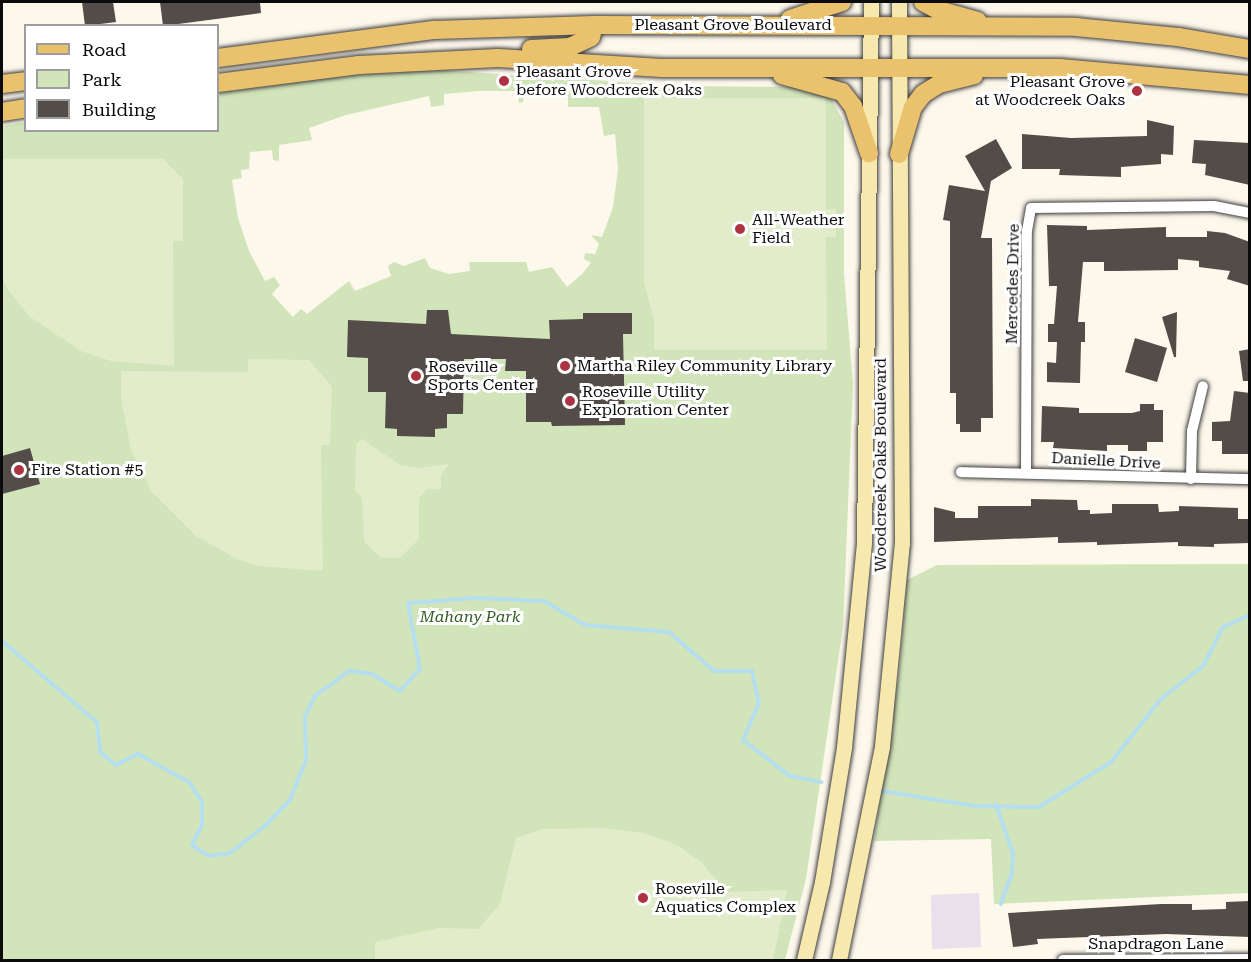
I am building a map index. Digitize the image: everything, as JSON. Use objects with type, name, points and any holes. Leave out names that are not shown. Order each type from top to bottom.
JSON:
[{"type":"main road","points":[[764,26],[834,7],[842,2]]},
{"type":"main road","name":"Woodcreek Oaks Boulevard","points":[[804,960],[833,819],[856,644],[867,445],[870,2]]},
{"type":"main road","name":"Woodcreek Oaks Boulevard","points":[[839,960],[882,746],[902,543],[899,2]]},
{"type":"main road","points":[[923,2],[938,10],[994,27]]},
{"type":"main road","points":[[458,58],[507,49],[570,47],[591,37],[594,25]]},
{"type":"main road","name":"Pleasant Grove Boulevard","points":[[219,58],[435,30],[594,25],[1076,27],[1178,36],[1250,49]]},
{"type":"main road","points":[[219,83],[359,65],[458,58],[750,68],[1004,68],[1112,71],[1247,84]]},
{"type":"main road","points":[[750,68],[842,92],[852,106],[869,153]]},
{"type":"main road","points":[[899,154],[913,107],[928,89],[1004,68]]},
{"type":"main road","points":[[2,84],[24,81]]},
{"type":"main road","points":[[2,112],[24,108]]},
{"type":"street","name":"Mercedes Drive","points":[[1026,473],[1027,231],[1031,208],[1214,206],[1250,213]]},
{"type":"street","points":[[1191,479],[1192,431],[1203,386]]},
{"type":"street","name":"Danielle Drive","points":[[961,472],[1250,479]]},
{"type":"street","name":"Snapdragon Lane","points":[[1063,960],[1250,959]]},
{"type":"shaded area","points":[[979,893],[981,947],[932,949],[931,895]]},
{"type":"green space","name":"Mahany Park","points":[[439,70],[683,86],[809,87],[828,93],[844,122],[844,273],[853,384],[843,627],[806,879],[785,960],[2,960],[2,126],[24,122],[24,132],[219,132],[219,93],[335,76]],"holes":[[[518,91],[519,103],[523,102],[524,92],[568,96],[568,107],[599,107],[604,136],[615,134],[618,169],[613,207],[602,237],[591,235],[599,244],[595,254],[585,253],[584,259],[591,263],[567,287],[552,267],[529,272],[526,262],[469,262],[470,271],[449,274],[430,268],[425,258],[404,266],[394,262],[388,266],[391,276],[355,291],[349,281],[307,314],[301,309],[293,317],[272,294],[280,285],[274,277],[265,281],[249,251],[238,218],[232,180],[242,178],[241,170],[249,169],[250,152],[272,150],[273,160],[279,161],[279,145],[312,140],[309,128],[346,115],[429,96],[431,107],[444,105],[444,94]]]},
{"type":"green space","name":"All-Weather Field","points":[[644,98],[826,98],[826,209],[836,209],[836,237],[826,237],[827,350],[654,350],[654,320],[644,282]]},
{"type":"green space","points":[[2,159],[163,159],[183,179],[183,241],[173,241],[174,366],[111,361],[81,351],[30,317],[2,279]]},
{"type":"green space","points":[[248,359],[309,360],[332,387],[330,445],[321,445],[323,571],[259,566],[237,559],[196,536],[152,492],[131,450],[121,399],[121,371],[248,372]]},
{"type":"green space","points":[[362,439],[400,465],[418,468],[449,464],[441,475],[441,489],[427,489],[419,498],[419,539],[400,558],[381,558],[364,541],[362,498],[355,491],[356,444]]},
{"type":"green space","points":[[1249,564],[1249,893],[994,904],[991,839],[874,841],[900,668],[907,580],[937,565]]},
{"type":"green space","name":"Roseville Aquatics Complex","points":[[601,828],[645,833],[679,846],[701,862],[727,892],[787,890],[773,960],[375,960],[375,942],[439,928],[478,929],[500,904],[516,838],[542,829]]},
{"type":"building","points":[[82,2],[113,2],[116,22],[85,24]]},
{"type":"building","points":[[160,2],[260,2],[261,13],[163,24]]},
{"type":"building","points":[[1147,120],[1174,126],[1173,155],[1161,154],[1161,164],[1121,167],[1121,177],[1059,175],[1060,169],[1022,169],[1022,134],[1071,138],[1147,136]]},
{"type":"building","points":[[996,139],[1012,168],[991,181],[981,238],[992,238],[993,418],[981,418],[981,432],[960,432],[960,424],[956,424],[956,393],[950,393],[950,221],[943,220],[949,185],[985,191],[965,156]]},
{"type":"building","points":[[1194,140],[1250,143],[1250,185],[1205,175],[1206,164],[1192,163]]},
{"type":"building","points":[[1047,225],[1087,226],[1087,230],[1166,227],[1166,237],[1207,237],[1207,231],[1225,233],[1250,242],[1250,286],[1227,279],[1230,271],[1199,267],[1199,261],[1178,259],[1178,270],[1115,271],[1104,271],[1104,262],[1083,262],[1078,322],[1085,322],[1085,342],[1081,342],[1080,383],[1047,382],[1047,362],[1056,363],[1057,342],[1048,342],[1048,324],[1054,324],[1057,286],[1049,286]]},
{"type":"building","points":[[427,310],[448,310],[451,334],[550,339],[549,320],[583,319],[583,313],[632,313],[632,334],[623,334],[625,425],[552,426],[551,422],[526,422],[526,371],[505,371],[506,359],[464,359],[463,414],[447,414],[447,428],[435,429],[435,437],[397,436],[397,429],[385,428],[386,392],[368,392],[368,358],[347,357],[348,320],[426,324]]},
{"type":"building","points":[[1177,312],[1176,357],[1174,357],[1162,317]]},
{"type":"building","points":[[1135,338],[1167,348],[1157,382],[1125,372]]},
{"type":"building","points":[[1250,349],[1250,381],[1243,381],[1239,351]]},
{"type":"building","points":[[1234,391],[1250,393],[1250,454],[1222,454],[1222,441],[1212,441],[1212,422],[1230,421]]},
{"type":"building","points":[[1140,404],[1154,404],[1154,410],[1163,410],[1163,442],[1147,442],[1147,451],[1128,451],[1128,445],[1107,445],[1107,451],[1053,448],[1054,442],[1041,442],[1042,406],[1079,408],[1079,413],[1132,413],[1140,411]]},
{"type":"building","name":"Fire Station #5","points":[[30,448],[40,484],[2,494],[2,456]]},
{"type":"building","points":[[1031,499],[1077,500],[1078,510],[1090,510],[1090,514],[1112,513],[1112,504],[1158,504],[1159,512],[1179,511],[1179,506],[1238,508],[1238,519],[1250,519],[1250,543],[1214,544],[1214,547],[1178,546],[1178,542],[1097,545],[1097,542],[1058,543],[1058,537],[934,542],[934,507],[955,512],[955,518],[978,518],[978,506],[1031,506]]},
{"type":"building","points":[[1250,901],[1250,937],[1166,934],[1037,939],[1038,944],[1013,947],[1008,913],[1161,904],[1192,904],[1192,910],[1226,909],[1226,902]]},
{"type":"waterway","points":[[2,641],[97,722],[100,752],[116,765],[138,754],[189,782],[202,802],[202,825],[192,845],[209,856],[230,853],[266,825],[290,800],[306,760],[305,717],[315,696],[349,671],[372,674],[400,691],[420,669],[408,603],[476,598],[544,601],[585,625],[669,632],[714,671],[752,671],[759,703],[743,740],[790,776],[821,782]]},
{"type":"waterway","points":[[882,791],[975,806],[1039,807],[1111,762],[1161,699],[1203,666],[1223,627],[1250,615]]},
{"type":"waterway","points":[[996,805],[1013,853],[1012,873],[1001,904]]},
{"type":"place","name":"Pleasant Grove before Woodcreek Oaks","points":[[504,81]]},
{"type":"place","name":"Pleasant Grove at Woodcreek Oaks","points":[[1137,91]]},
{"type":"place","name":"All-Weather Field","points":[[740,229]]},
{"type":"place","name":"Martha Riley Community Library","points":[[565,366]]},
{"type":"place","name":"Roseville Sports Center","points":[[416,376]]},
{"type":"place","name":"Roseville Utility Exploration Center","points":[[570,401]]},
{"type":"place","name":"Fire Station #5","points":[[19,470]]},
{"type":"place","name":"Roseville Aquatics Complex","points":[[643,898]]}]
